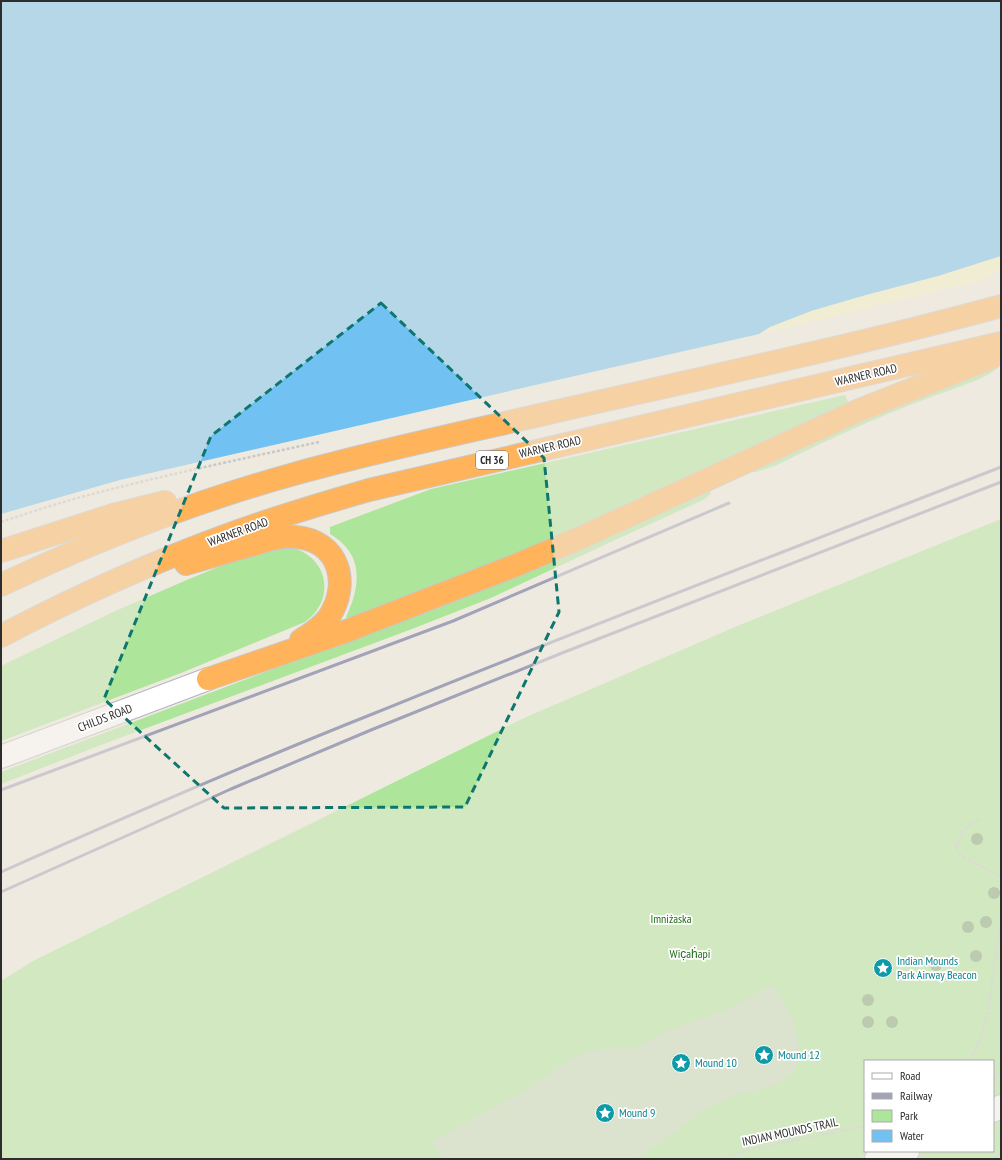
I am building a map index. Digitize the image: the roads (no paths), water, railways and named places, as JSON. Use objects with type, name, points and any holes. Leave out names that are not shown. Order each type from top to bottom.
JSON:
[{"type":"highway","points":[[1,551],[113,515],[832,349],[1001,306]]},
{"type":"highway","name":"WARNER ROAD","points":[[1,636],[82,595],[223,536],[369,490],[1001,343]]},
{"type":"highway","points":[[208,679],[344,632],[514,566],[580,538],[764,452],[857,411],[1001,354]]},
{"type":"highway","points":[[1,585],[44,564],[144,523],[243,489],[342,461]]},
{"type":"highway","points":[[82,595],[277,538],[291,536],[304,538],[326,549],[336,560],[340,581],[336,603],[329,617],[322,625],[308,636],[293,644],[208,679]]},
{"type":"street","name":"CHILDS ROAD","points":[[1,757],[208,679]]},
{"type":"street","points":[[876,1159],[904,1152]]},
{"type":"water","points":[[1,1],[1001,1],[1001,256],[938,276],[811,311],[770,327],[759,334],[120,480],[1,514]]},
{"type":"railway","points":[[1,872],[281,751],[453,681],[1001,467]]},
{"type":"railway","points":[[1,892],[231,789],[371,730],[562,653],[1001,482]]},
{"type":"railway","points":[[1,790],[453,621],[729,503]]},
{"type":"place","name":"Indian Mounds Park Airway Beacon","points":[[883,968]]},
{"type":"place","name":"Mound 12","points":[[764,1055]]},
{"type":"place","name":"Mound 10","points":[[681,1063]]},
{"type":"place","name":"Mound 9","points":[[605,1113]]},
{"type":"park label","name":"Imniżaska","points":[[671,919]]},
{"type":"park label","name":"Wic̣aḣapi","points":[[690,954]]}]
